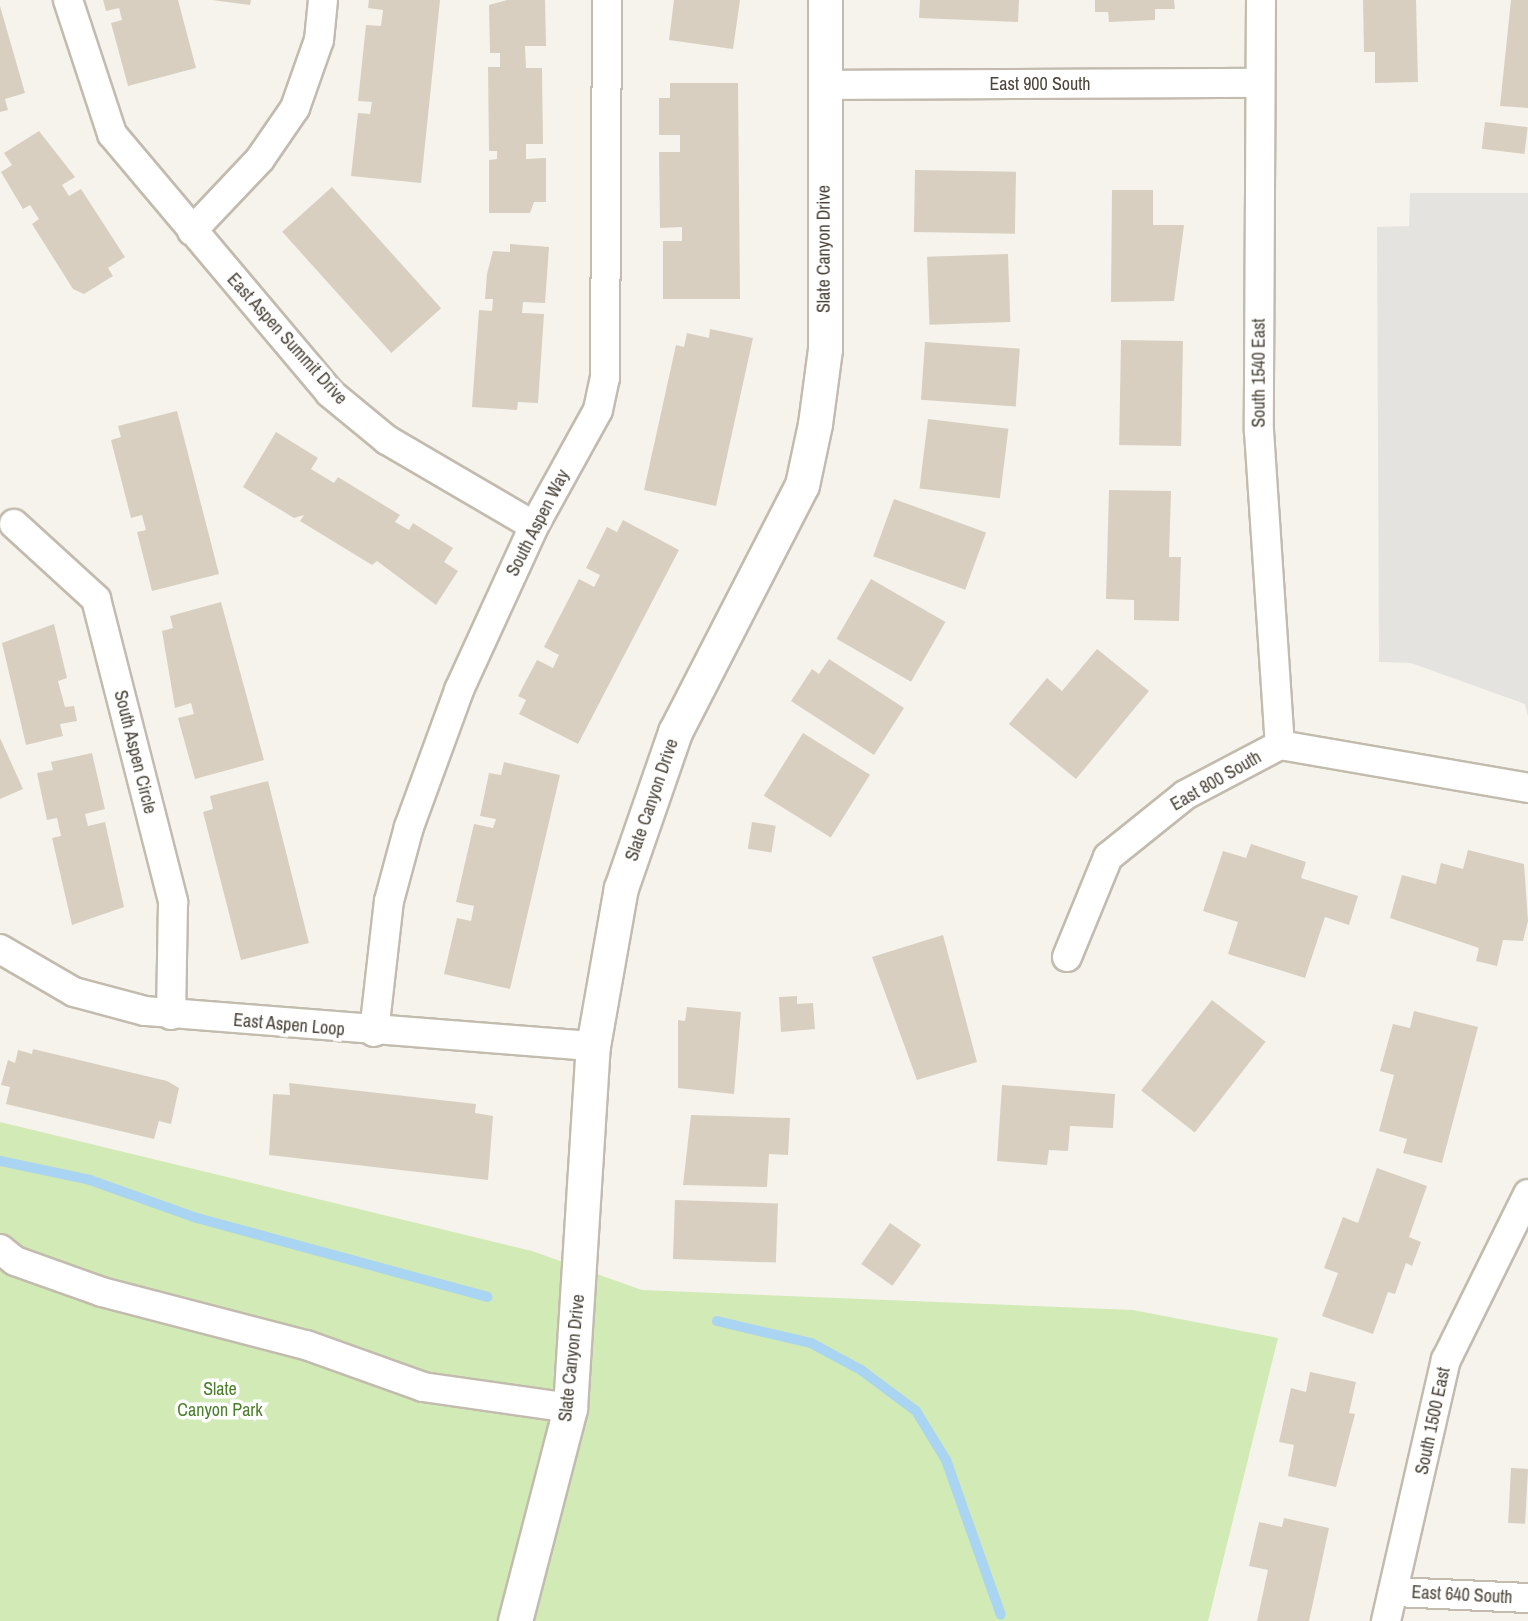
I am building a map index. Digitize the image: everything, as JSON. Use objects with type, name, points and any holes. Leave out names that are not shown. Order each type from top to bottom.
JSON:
[{"type":"street","name":"East Aspen Summit Drive","points":[[68,0],[112,134],[330,393],[387,440],[534,526]]},
{"type":"street","points":[[192,231],[260,159],[296,108],[319,40],[323,0]]},
{"type":"street","name":"South Aspen Way","points":[[373,1032],[388,901],[409,827],[458,690],[534,526],[598,410],[605,378],[607,0]]},
{"type":"street","name":"Slate Canyon Drive","points":[[514,1621],[570,1408],[593,1046],[621,888],[675,732],[803,485],[825,349],[825,0]]},
{"type":"street","name":"South 1540 East","points":[[1261,0],[1257,83],[1259,430],[1280,744]]},
{"type":"street","name":"East 900 South","points":[[823,85],[1257,83]]},
{"type":"street","name":"South Aspen Circle","points":[[14,524],[96,599],[173,902],[171,1015]]},
{"type":"street","name":"East 800 South","points":[[1067,957],[1108,857],[1185,794],[1280,744],[1528,788]]},
{"type":"street","name":"East Aspen Loop","points":[[0,948],[74,992],[171,1015],[373,1032],[593,1046]]},
{"type":"street","name":"South 1500 East","points":[[1386,1621],[1395,1592],[1446,1360],[1527,1201]]},
{"type":"street","points":[[0,1249],[15,1261],[102,1292],[306,1345],[423,1387],[570,1408]]},
{"type":"street","name":"East 640 South","points":[[1395,1592],[1528,1598]]},
{"type":"green space","name":"Slate Canyon Park","points":[[0,1122],[532,1251],[642,1290],[1133,1310],[1278,1338],[1208,1621],[0,1621]]},
{"type":"shaded area","points":[[1410,193],[1528,193],[1528,717],[1525,704],[1411,663],[1379,662],[1377,227],[1409,226]]},
{"type":"building","points":[[103,0],[178,0],[196,68],[128,86],[111,23],[122,20],[119,8],[106,11]]},
{"type":"building","points":[[212,0],[251,0],[250,5]]},
{"type":"building","points":[[369,0],[440,0],[421,183],[351,176],[358,113],[370,114],[372,102],[358,101],[366,25],[381,26],[383,10],[368,8]]},
{"type":"building","points":[[507,0],[545,0],[546,46],[525,46],[526,68],[542,68],[543,144],[526,144],[526,159],[546,158],[546,202],[534,202],[530,213],[489,213],[489,160],[497,159],[497,151],[489,151],[488,67],[500,67],[500,53],[490,53],[489,5]]},
{"type":"building","points":[[674,0],[740,0],[733,49],[669,40]]},
{"type":"building","points":[[920,0],[1019,0],[1018,22],[919,18]]},
{"type":"building","points":[[1095,0],[1174,0],[1175,9],[1155,9],[1155,20],[1109,22],[1108,12],[1095,12]]},
{"type":"building","points":[[1363,0],[1416,0],[1418,82],[1375,83],[1375,52],[1364,52]]},
{"type":"building","points":[[1511,0],[1528,0],[1528,108],[1500,106]]},
{"type":"building","points":[[0,6],[25,93],[5,99],[8,110],[0,112]]},
{"type":"building","points":[[670,83],[738,83],[740,299],[663,299],[663,241],[682,241],[682,227],[660,228],[659,152],[680,152],[680,135],[659,135],[659,98],[670,98]]},
{"type":"building","points":[[1485,122],[1528,127],[1524,154],[1482,149]]},
{"type":"building","points":[[39,131],[75,177],[62,185],[69,196],[81,189],[125,257],[108,268],[113,276],[84,294],[73,289],[32,224],[39,219],[30,205],[23,209],[1,172],[12,165],[4,153]]},
{"type":"building","points":[[915,170],[1016,172],[1015,234],[914,232]]},
{"type":"building","points":[[332,187],[441,308],[391,353],[282,232]]},
{"type":"building","points":[[1112,190],[1153,190],[1153,225],[1184,225],[1174,301],[1111,302]]},
{"type":"building","points":[[510,244],[549,247],[545,303],[523,302],[522,313],[544,314],[538,403],[518,402],[517,410],[472,407],[479,310],[492,311],[493,299],[485,299],[487,274],[493,251],[510,252]]},
{"type":"building","points":[[1008,254],[1010,322],[929,325],[927,257]]},
{"type":"building","points":[[710,329],[753,338],[716,506],[644,490],[676,345],[684,347],[687,333],[709,338]]},
{"type":"building","points":[[1121,340],[1183,341],[1181,446],[1119,445]]},
{"type":"building","points":[[925,342],[1020,349],[1016,406],[921,400]]},
{"type":"building","points":[[177,411],[219,574],[152,591],[137,532],[146,530],[142,515],[131,518],[111,440],[121,437],[118,426]]},
{"type":"building","points":[[928,419],[1008,429],[1000,498],[919,488]]},
{"type":"building","points":[[276,432],[318,458],[311,469],[334,483],[338,477],[400,515],[395,522],[409,530],[413,523],[453,548],[444,562],[458,571],[436,605],[377,561],[372,565],[300,521],[304,515],[294,518],[243,487]]},
{"type":"building","points":[[1109,490],[1171,491],[1169,557],[1181,557],[1179,621],[1134,620],[1134,600],[1106,599]]},
{"type":"building","points":[[894,499],[986,533],[965,590],[873,556]]},
{"type":"building","points":[[623,520],[679,550],[578,744],[519,714],[526,700],[518,696],[537,660],[553,668],[559,655],[544,647],[579,579],[594,587],[600,575],[586,568],[607,527],[617,532]]},
{"type":"building","points":[[871,579],[945,622],[911,682],[836,639]]},
{"type":"building","points":[[221,602],[264,760],[195,779],[178,718],[194,714],[191,703],[175,708],[162,631],[173,628],[170,616]]},
{"type":"building","points":[[54,624],[67,678],[58,681],[65,707],[74,706],[77,721],[60,724],[63,736],[26,745],[2,643]]},
{"type":"building","points":[[1097,649],[1149,691],[1076,779],[1009,724],[1047,678],[1062,691]]},
{"type":"building","points":[[829,659],[904,708],[874,755],[791,701],[812,669],[819,674]]},
{"type":"building","points":[[803,733],[870,775],[831,838],[764,796]]},
{"type":"building","points":[[0,738],[23,789],[0,799]]},
{"type":"building","points":[[92,753],[105,809],[85,814],[88,826],[105,822],[124,907],[72,925],[52,838],[61,836],[57,818],[47,820],[37,773],[53,770],[51,762]]},
{"type":"building","points":[[504,762],[560,775],[510,989],[444,974],[457,918],[471,921],[474,906],[456,902],[474,824],[493,828],[496,819],[480,816],[489,773],[501,775]]},
{"type":"building","points":[[268,781],[309,943],[241,960],[203,812],[213,809],[210,796]]},
{"type":"building","points":[[752,822],[776,826],[771,852],[748,849]]},
{"type":"building","points":[[1251,844],[1306,862],[1301,878],[1358,896],[1349,925],[1325,917],[1305,978],[1228,954],[1238,922],[1203,911],[1223,851],[1246,858]]},
{"type":"building","points":[[1468,850],[1524,864],[1528,921],[1523,941],[1503,940],[1497,966],[1476,961],[1479,948],[1390,918],[1402,875],[1436,884],[1441,863],[1463,869]]},
{"type":"building","points":[[943,935],[977,1062],[917,1080],[872,957]]},
{"type":"building","points":[[797,996],[797,1004],[813,1003],[815,1029],[781,1032],[779,997]]},
{"type":"building","points":[[1212,1000],[1266,1042],[1195,1132],[1141,1091]]},
{"type":"building","points":[[687,1007],[741,1012],[734,1094],[678,1088],[678,1020],[685,1021]]},
{"type":"building","points":[[1414,1011],[1478,1027],[1442,1163],[1403,1153],[1407,1139],[1379,1131],[1394,1075],[1380,1071],[1393,1024],[1410,1028]]},
{"type":"building","points":[[33,1049],[167,1081],[179,1088],[171,1124],[159,1121],[154,1139],[6,1104],[10,1087],[1,1085],[8,1060],[15,1063],[18,1050],[32,1054]]},
{"type":"building","points":[[289,1083],[476,1104],[475,1113],[493,1116],[488,1180],[269,1155],[273,1094],[290,1095]]},
{"type":"building","points":[[1002,1085],[1115,1094],[1113,1128],[1070,1126],[1068,1151],[1049,1150],[1047,1165],[997,1161]]},
{"type":"building","points":[[691,1115],[790,1118],[788,1155],[769,1154],[767,1187],[683,1185]]},
{"type":"building","points":[[1377,1168],[1427,1186],[1409,1237],[1421,1242],[1412,1266],[1406,1263],[1395,1294],[1388,1292],[1373,1334],[1322,1316],[1338,1273],[1324,1268],[1343,1217],[1358,1223]]},
{"type":"building","points":[[675,1200],[778,1204],[776,1263],[673,1259]]},
{"type":"building","points":[[890,1223],[921,1245],[892,1286],[861,1264]]},
{"type":"building","points":[[1310,1372],[1356,1382],[1349,1413],[1355,1414],[1336,1487],[1288,1476],[1294,1445],[1279,1442],[1291,1388],[1306,1392]]},
{"type":"building","points":[[1511,1468],[1528,1469],[1525,1524],[1508,1523]]},
{"type":"building","points":[[1284,1518],[1329,1528],[1309,1621],[1257,1621],[1268,1570],[1249,1566],[1259,1522],[1282,1527]]},
{"type":"waterway","points":[[0,1161],[90,1180],[197,1218],[487,1297]]},
{"type":"waterway","points":[[717,1321],[811,1343],[861,1370],[916,1411],[946,1460],[1001,1615]]}]
